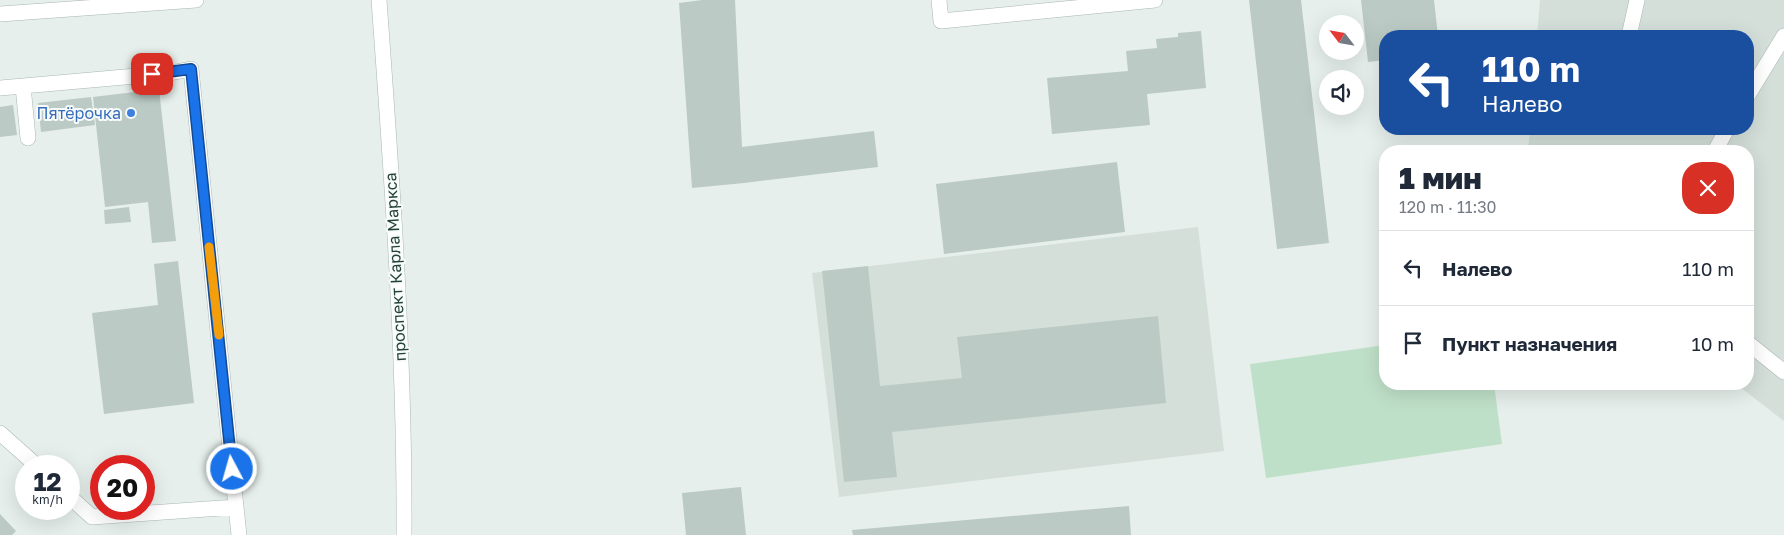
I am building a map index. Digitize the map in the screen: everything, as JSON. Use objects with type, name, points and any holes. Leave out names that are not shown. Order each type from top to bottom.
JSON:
[{"type":"street","points":[[0,14],[196,0]]},
{"type":"street","name":"проспект Карла Маркса","points":[[379,0],[397,271],[404,463],[404,535]]},
{"type":"street","points":[[939,0],[941,21],[1155,0]]},
{"type":"street","points":[[1631,30],[1637,0]]},
{"type":"street","points":[[1754,85],[1784,36]]},
{"type":"street","points":[[0,88],[170,73],[191,69],[239,535]]},
{"type":"street","points":[[23,86],[28,138]]},
{"type":"street","points":[[1754,348],[1784,372]]},
{"type":"street","points":[[0,432],[24,455]]},
{"type":"street","points":[[80,506],[92,517],[236,507]]},
{"type":"shaded area","points":[[1540,0],[1784,0],[1784,421],[1744,390],[1754,390],[1754,145],[1529,145],[1529,135],[1754,135],[1754,30],[1538,30]]},
{"type":"shaded area","points":[[1198,227],[1224,451],[839,497],[812,273]]},
{"type":"green space","points":[[1379,346],[1379,390],[1495,390],[1502,444],[1266,478],[1250,364]]},
{"type":"building","points":[[702,0],[735,0],[742,147],[874,131],[878,167],[692,188],[679,3]]},
{"type":"building","points":[[1249,0],[1301,0],[1329,243],[1277,249]]},
{"type":"building","points":[[1361,0],[1434,0],[1437,30],[1379,30],[1379,61],[1368,62]]},
{"type":"building","points":[[1201,31],[1206,88],[1147,94],[1150,125],[1052,134],[1047,78],[1128,71],[1126,51],[1157,48],[1156,39],[1178,37],[1178,33]]},
{"type":"building","points":[[159,89],[176,241],[152,243],[148,202],[105,207],[93,97]]},
{"type":"building","points":[[91,97],[95,125],[41,132],[38,103]]},
{"type":"building","points":[[13,105],[17,135],[0,137],[0,107]]},
{"type":"building","points":[[1117,162],[1125,232],[944,254],[936,184]]},
{"type":"building","points":[[129,207],[131,222],[105,224],[104,210]]},
{"type":"building","points":[[178,261],[194,403],[104,414],[92,313],[158,305],[154,264]]},
{"type":"building","points":[[868,266],[880,386],[962,378],[957,337],[1158,316],[1166,403],[892,432],[897,477],[844,482],[822,271]]},
{"type":"building","points":[[741,487],[746,535],[686,535],[682,493]]},
{"type":"building","points":[[1129,506],[1131,535],[853,535],[852,530]]},
{"type":"building","points":[[0,514],[16,531],[12,535],[0,535]]},
{"type":"slow traffic","points":[[209,247],[219,335]]},
{"type":"place","name":"Пятёрочка","points":[[131,113]]},
{"type":"route","points":[[152,74],[191,69],[232,469]]}]
